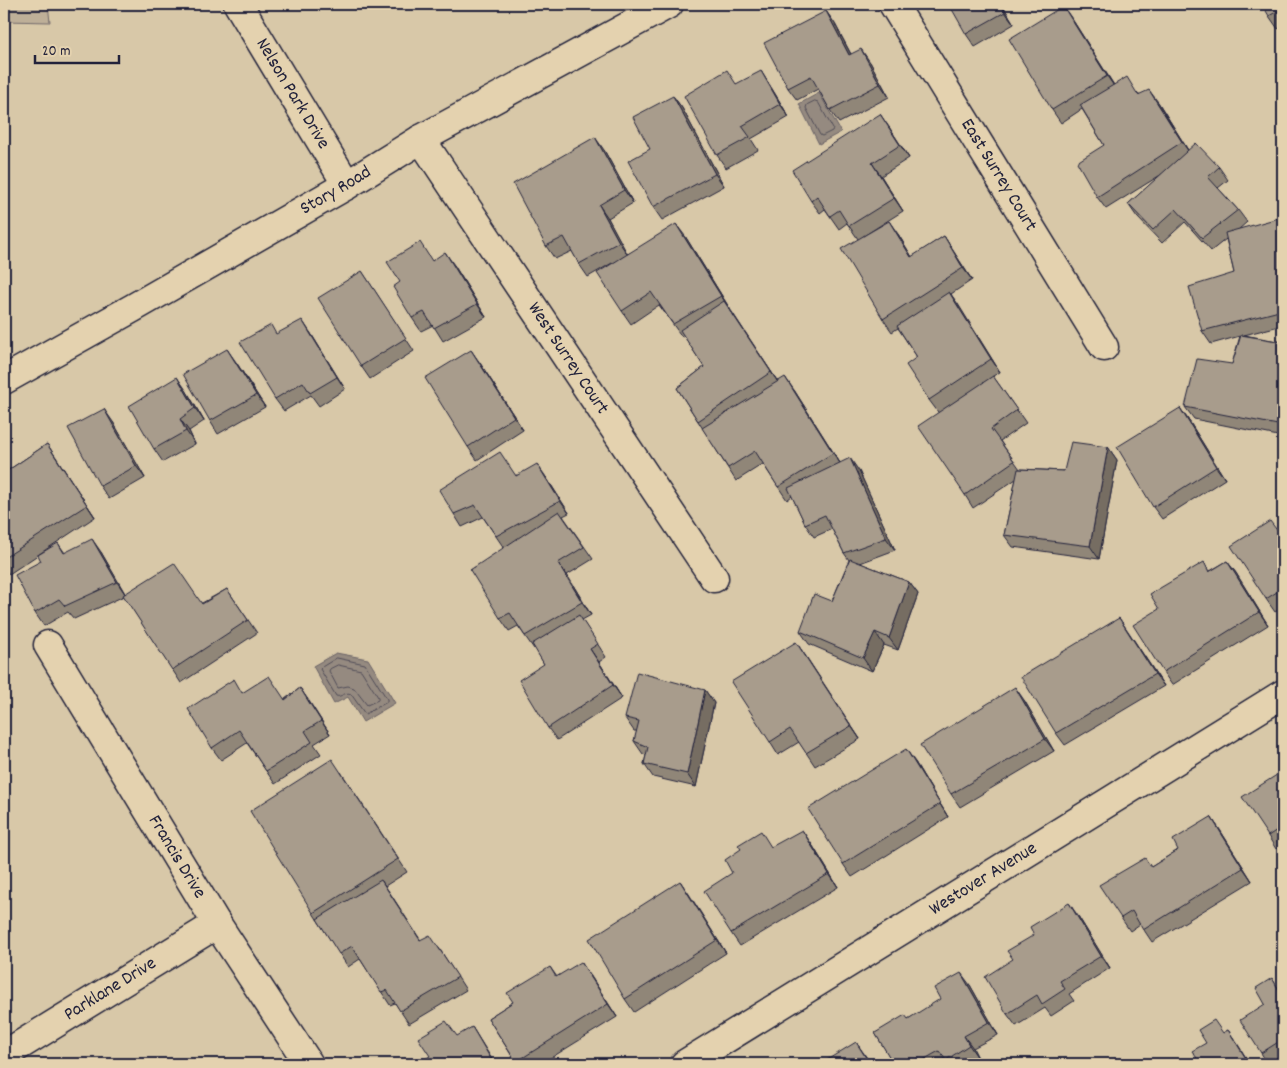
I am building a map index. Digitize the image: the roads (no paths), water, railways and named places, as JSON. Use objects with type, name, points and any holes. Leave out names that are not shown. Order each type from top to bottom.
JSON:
[{"type":"street","name":"Nelson Park Drive","points":[[238,4],[347,185]]},
{"type":"street","name":"Story Road","points":[[4,380],[347,185],[421,139],[669,4]]},
{"type":"street","name":"East Surrey Court","points":[[893,4],[1104,347]]},
{"type":"street","name":"West Surrey Court","points":[[421,139],[714,578]]},
{"type":"street","name":"Francis Drive","points":[[48,645],[217,924],[309,1064]]},
{"type":"street","name":"Westover Avenue","points":[[685,1064],[1283,694]]},
{"type":"street","name":"Parklane Drive","points":[[4,1055],[217,924]]},
{"type":"water","points":[[819,93],[841,132],[819,144],[799,104]]},
{"type":"water","points":[[336,653],[368,659],[395,703],[363,722],[348,697],[334,704],[313,666]]}]
